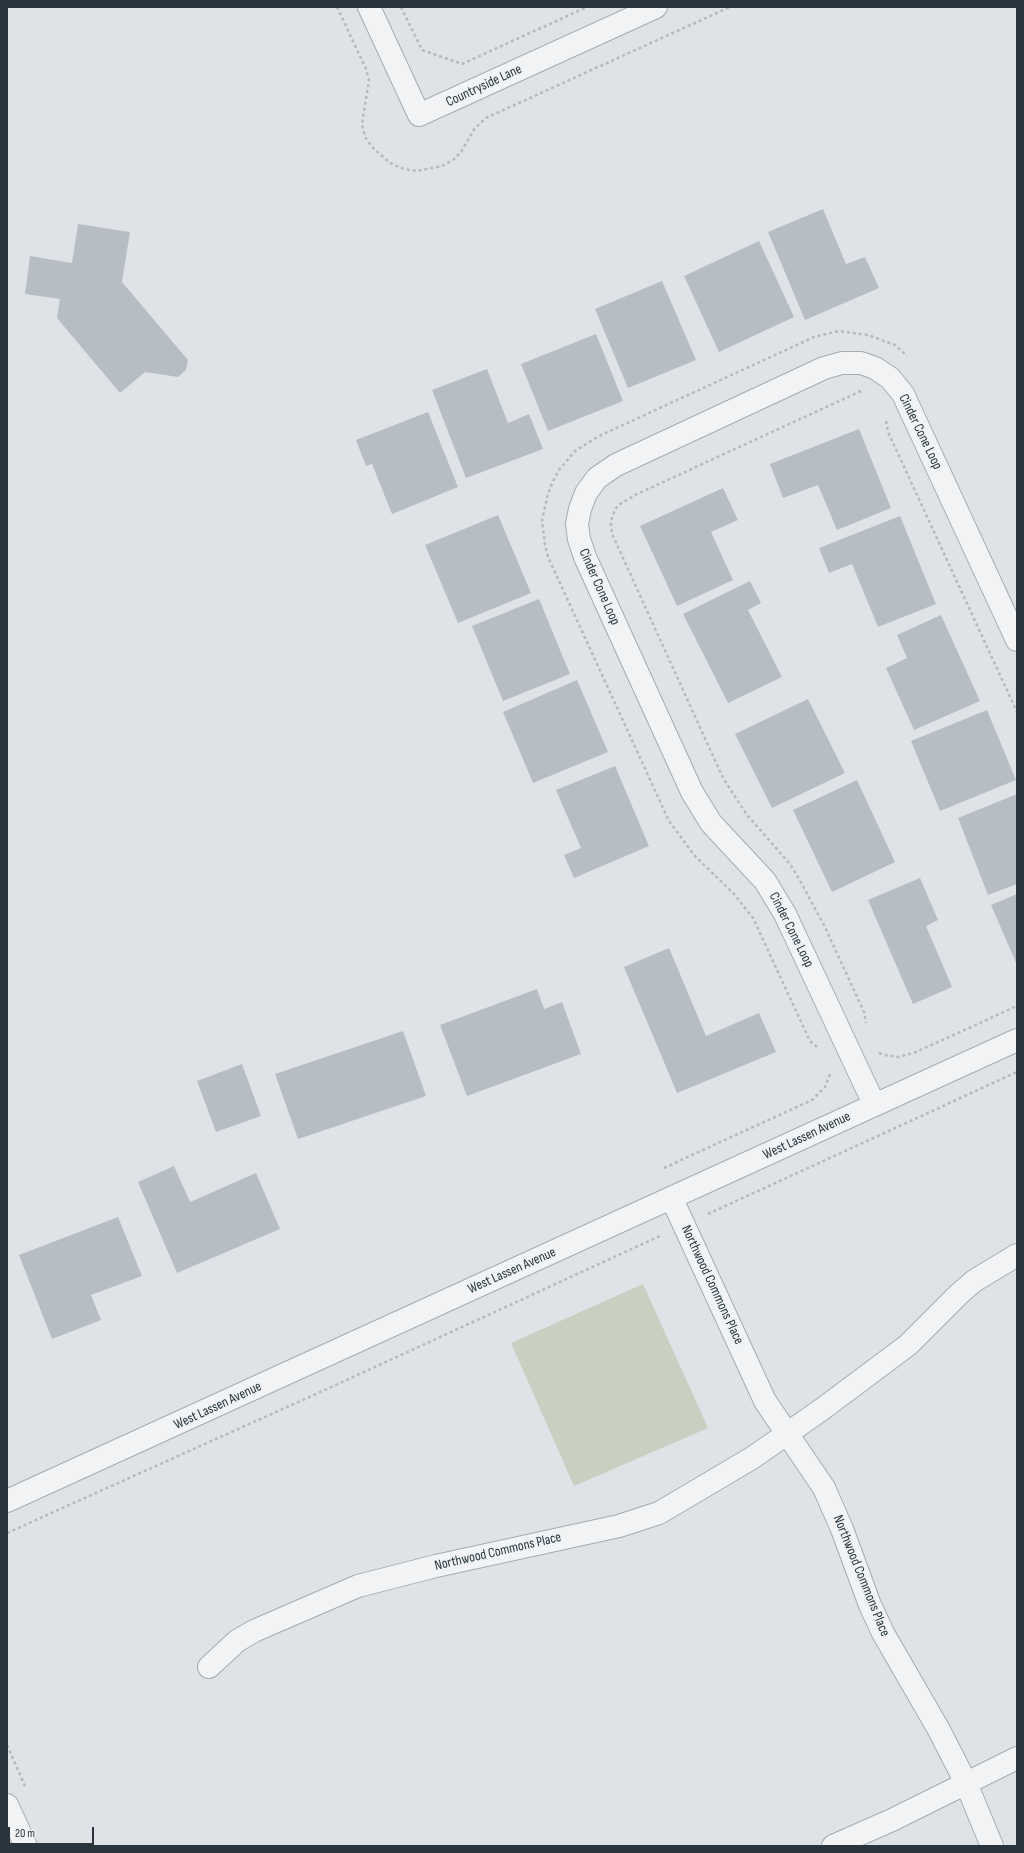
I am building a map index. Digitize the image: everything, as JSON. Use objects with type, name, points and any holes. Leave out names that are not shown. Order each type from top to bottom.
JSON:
[{"type":"street","name":"Countryside Lane","points":[[369,7],[419,115],[656,7]]},
{"type":"street","name":"Cinder Cone Loop","points":[[874,1104],[785,914],[764,881],[711,823],[692,792],[584,557],[577,524],[580,509],[586,492],[597,478],[616,465],[824,368],[842,363],[861,363],[876,368],[894,382],[903,394],[1017,640]]},
{"type":"street","name":"West Lassen Avenue","points":[[7,1502],[672,1199],[874,1104],[1017,1040]]},
{"type":"street","name":"Northwood Commons Place","points":[[672,1199],[765,1401],[811,1466],[824,1488],[842,1529],[882,1633],[939,1730],[966,1783],[992,1846]]},
{"type":"street","name":"Northwood Commons Place","points":[[208,1667],[237,1641],[254,1631],[358,1586],[436,1566],[619,1526],[659,1513],[752,1458],[821,1410],[908,1345],[974,1281],[1017,1255]]},
{"type":"street","points":[[833,1846],[1017,1758]]},
{"type":"street","points":[[7,1805],[26,1846]]},
{"type":"path","points":[[401,7],[422,50],[462,64],[587,7]]},
{"type":"path","points":[[820,1048],[812,1043],[753,918],[734,894],[694,855],[669,821],[548,557],[544,546],[542,520],[548,494],[553,481],[566,461],[580,448],[599,436],[814,337],[839,331],[854,332],[883,339],[903,351],[910,360],[881,399],[873,392],[863,390],[634,495],[615,509],[611,521],[613,536],[724,778],[747,815],[790,864],[798,877],[824,925],[864,1012],[866,1024]]},
{"type":"path","points":[[887,418],[886,425],[888,432],[1017,712]]},
{"type":"path","points":[[878,1052],[884,1055],[899,1057],[916,1052],[1017,1006]]},
{"type":"path","points":[[664,1168],[812,1100],[825,1087],[830,1069]]},
{"type":"path","points":[[7,1533],[316,1394],[1017,1072]]},
{"type":"green space","points":[[643,1284],[708,1428],[574,1486],[511,1343]]},
{"type":"building","points":[[823,209],[846,264],[865,257],[879,288],[805,320],[768,232]]},
{"type":"building","points":[[78,224],[130,232],[122,282],[188,360],[186,370],[178,377],[145,372],[120,393],[57,318],[60,299],[25,294],[30,256],[72,263]]},
{"type":"building","points":[[759,241],[794,317],[719,352],[684,276]]},
{"type":"building","points":[[662,281],[696,360],[628,388],[595,309]]},
{"type":"building","points":[[596,334],[623,401],[548,431],[521,364]]},
{"type":"building","points":[[487,369],[508,423],[529,414],[543,449],[466,478],[432,390]]},
{"type":"building","points":[[428,412],[458,487],[392,514],[372,464],[366,466],[356,440]]},
{"type":"building","points":[[859,429],[891,508],[837,530],[818,485],[783,498],[770,464]]},
{"type":"building","points":[[723,488],[738,520],[711,532],[733,580],[677,606],[640,526]]},
{"type":"building","points":[[498,515],[531,593],[458,623],[425,545]]},
{"type":"building","points":[[900,516],[936,604],[878,627],[852,564],[829,573],[819,548]]},
{"type":"building","points":[[750,581],[761,603],[748,610],[782,677],[728,703],[683,614]]},
{"type":"building","points":[[539,599],[570,674],[503,701],[472,626]]},
{"type":"building","points":[[941,615],[980,701],[914,730],[886,668],[907,658],[897,635]]},
{"type":"building","points":[[577,680],[608,752],[533,783],[503,712]]},
{"type":"building","points":[[808,699],[845,773],[772,808],[735,734]]},
{"type":"building","points":[[987,710],[1016,780],[940,811],[911,741]]},
{"type":"building","points":[[615,766],[649,846],[574,878],[564,855],[581,848],[556,790]]},
{"type":"building","points":[[857,780],[895,862],[832,892],[793,810]]},
{"type":"building","points":[[1017,794],[1017,884],[988,895],[958,818]]},
{"type":"building","points":[[920,878],[938,920],[926,926],[952,987],[913,1004],[868,900]]},
{"type":"building","points":[[1017,894],[1017,965],[991,905]]},
{"type":"building","points":[[669,948],[706,1036],[759,1013],[776,1052],[677,1093],[624,967]]},
{"type":"building","points":[[537,989],[544,1009],[562,1002],[581,1054],[467,1096],[440,1025]]},
{"type":"building","points":[[403,1031],[426,1096],[298,1139],[275,1074]]},
{"type":"building","points":[[242,1064],[261,1116],[216,1132],[197,1081]]},
{"type":"building","points":[[174,1166],[190,1202],[256,1173],[280,1229],[177,1273],[138,1182]]},
{"type":"building","points":[[118,1217],[142,1276],[91,1295],[101,1320],[52,1339],[19,1255]]}]
